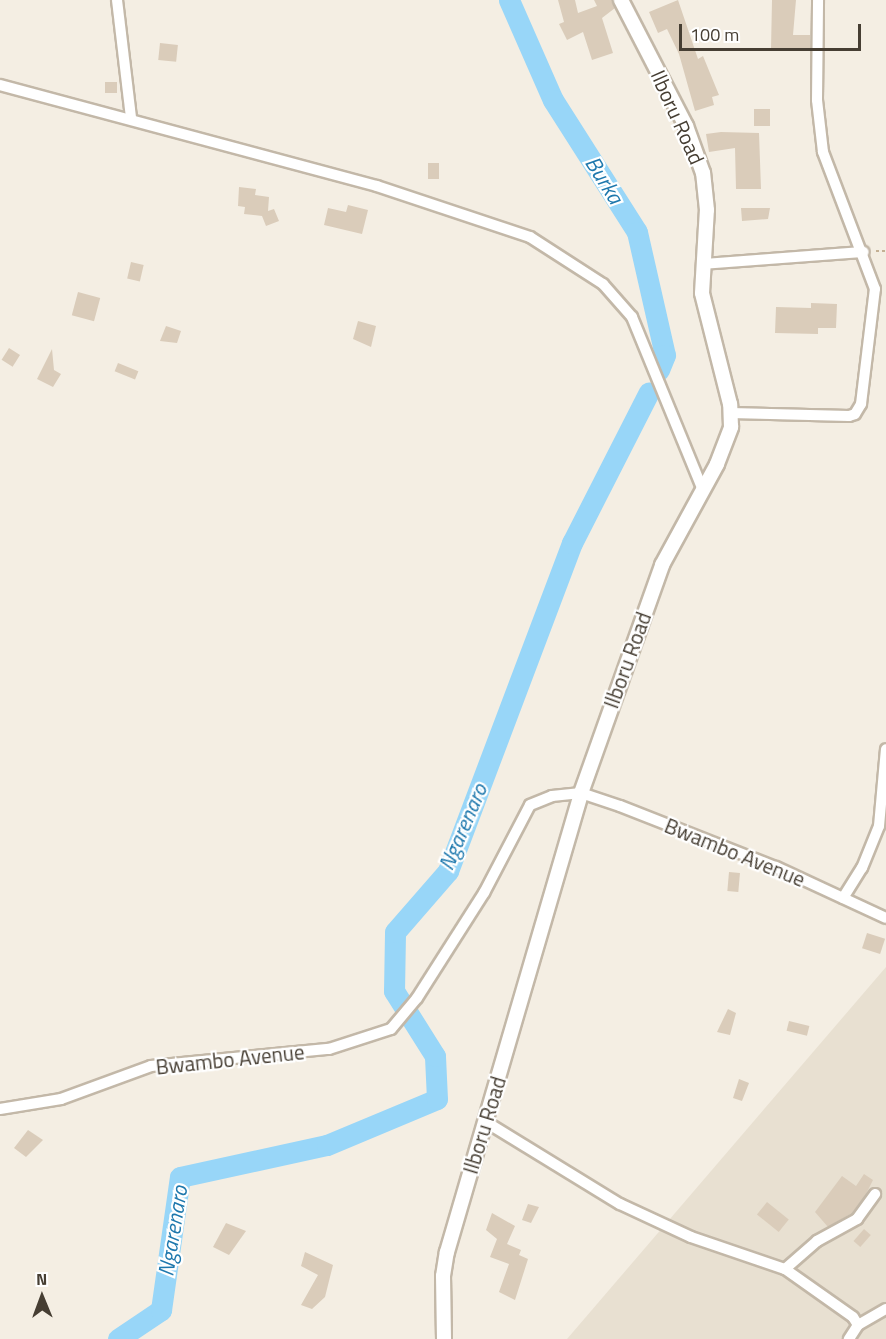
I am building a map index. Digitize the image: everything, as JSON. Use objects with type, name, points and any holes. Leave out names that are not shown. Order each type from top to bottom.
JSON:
[{"type":"street","points":[[117,0],[130,118]]},
{"type":"street","name":"Ilboru Road","points":[[444,1339],[443,1276],[447,1252],[581,793],[652,590],[728,438],[731,413],[705,309],[703,264],[707,210],[699,158],[621,0]]},
{"type":"street","points":[[731,413],[855,414],[863,394],[875,289],[864,252],[837,195],[823,152],[817,100],[818,0]]},
{"type":"street","points":[[0,85],[130,118],[222,147],[377,186],[508,228],[578,264],[620,300],[632,317],[702,488]]},
{"type":"street","points":[[703,264],[864,252]]},
{"type":"street","points":[[843,898],[862,868],[879,826],[886,748]]},
{"type":"street","name":"Bwambo Avenue","points":[[0,1109],[61,1099],[152,1066],[329,1049],[391,1029],[417,998],[484,893],[530,806],[552,796],[581,793],[745,853],[886,918]]},
{"type":"street","points":[[486,1122],[620,1204],[691,1238],[785,1269],[853,1317],[858,1325]]},
{"type":"street","points":[[785,1269],[817,1241],[857,1219],[875,1194]]},
{"type":"street","points":[[849,1339],[858,1325],[886,1309]]},
{"type":"shaded area","points":[[886,967],[886,1339],[567,1339]]},
{"type":"building","points":[[558,0],[575,0],[578,13],[597,6],[594,0],[612,0],[615,8],[602,18],[613,53],[592,60],[583,32],[567,40],[559,24],[564,22]]},
{"type":"building","points":[[678,0],[698,59],[703,56],[719,95],[712,97],[714,105],[695,111],[679,54],[667,29],[658,33],[649,12]]},
{"type":"building","points":[[772,0],[796,0],[793,35],[810,35],[810,51],[771,49]]},
{"type":"building","points":[[160,43],[178,45],[176,62],[158,60]]},
{"type":"building","points":[[105,82],[117,82],[117,93],[105,93]]},
{"type":"building","points":[[754,109],[770,109],[770,126],[754,126]]},
{"type":"building","points":[[759,133],[761,189],[736,189],[735,148],[709,152],[706,134]]},
{"type":"building","points":[[428,163],[439,163],[439,179],[428,179]]},
{"type":"building","points":[[239,187],[256,189],[255,195],[269,197],[268,211],[274,209],[279,221],[266,226],[262,216],[244,214],[245,207],[238,206]]},
{"type":"building","points":[[348,205],[368,210],[362,234],[324,225],[328,208],[346,212]]},
{"type":"building","points":[[741,208],[770,208],[768,219],[742,221]]},
{"type":"building","points":[[131,262],[144,265],[140,281],[127,279]]},
{"type":"building","points":[[78,292],[100,298],[94,321],[72,315]]},
{"type":"building","points":[[811,303],[837,304],[836,328],[818,328],[818,334],[775,333],[776,307],[811,308]]},
{"type":"building","points":[[358,321],[376,326],[371,347],[353,339]]},
{"type":"building","points":[[166,326],[181,331],[177,343],[160,341]]},
{"type":"building","points":[[9,348],[20,355],[13,367],[2,360]]},
{"type":"building","points":[[52,349],[54,370],[61,374],[53,387],[37,379]]},
{"type":"building","points":[[118,363],[138,371],[135,380],[115,371]]},
{"type":"building","points":[[729,872],[740,873],[738,892],[727,891]]},
{"type":"building","points":[[867,933],[885,939],[880,954],[862,948]]},
{"type":"building","points":[[728,1009],[736,1013],[730,1035],[717,1032]]},
{"type":"building","points":[[789,1021],[809,1026],[807,1036],[787,1031]]},
{"type":"building","points":[[739,1079],[749,1083],[742,1101],[733,1098]]},
{"type":"building","points":[[28,1130],[43,1140],[26,1157],[14,1148]]},
{"type":"building","points":[[864,1174],[873,1180],[865,1196],[852,1213],[828,1227],[815,1212],[842,1176],[856,1186]]},
{"type":"building","points":[[767,1202],[789,1220],[779,1232],[757,1214]]},
{"type":"building","points":[[528,1204],[539,1207],[531,1223],[522,1220]]},
{"type":"building","points":[[492,1213],[515,1226],[507,1244],[521,1250],[519,1255],[528,1259],[515,1300],[499,1292],[509,1264],[490,1257],[497,1239],[486,1230]]},
{"type":"building","points":[[226,1223],[246,1231],[229,1255],[213,1247]]},
{"type":"building","points":[[864,1229],[871,1235],[860,1247],[854,1241]]},
{"type":"building","points":[[305,1252],[333,1265],[325,1297],[312,1309],[301,1305],[318,1275],[301,1266]]},
{"type":"waterway","name":"Burka","points":[[509,0],[553,100],[637,232],[665,355],[659,370]]},
{"type":"waterway","name":"Ngarenaro","points":[[118,1339],[161,1310],[180,1177],[327,1145],[437,1099],[435,1056],[394,991],[395,932],[448,871],[572,543],[649,392]]}]
